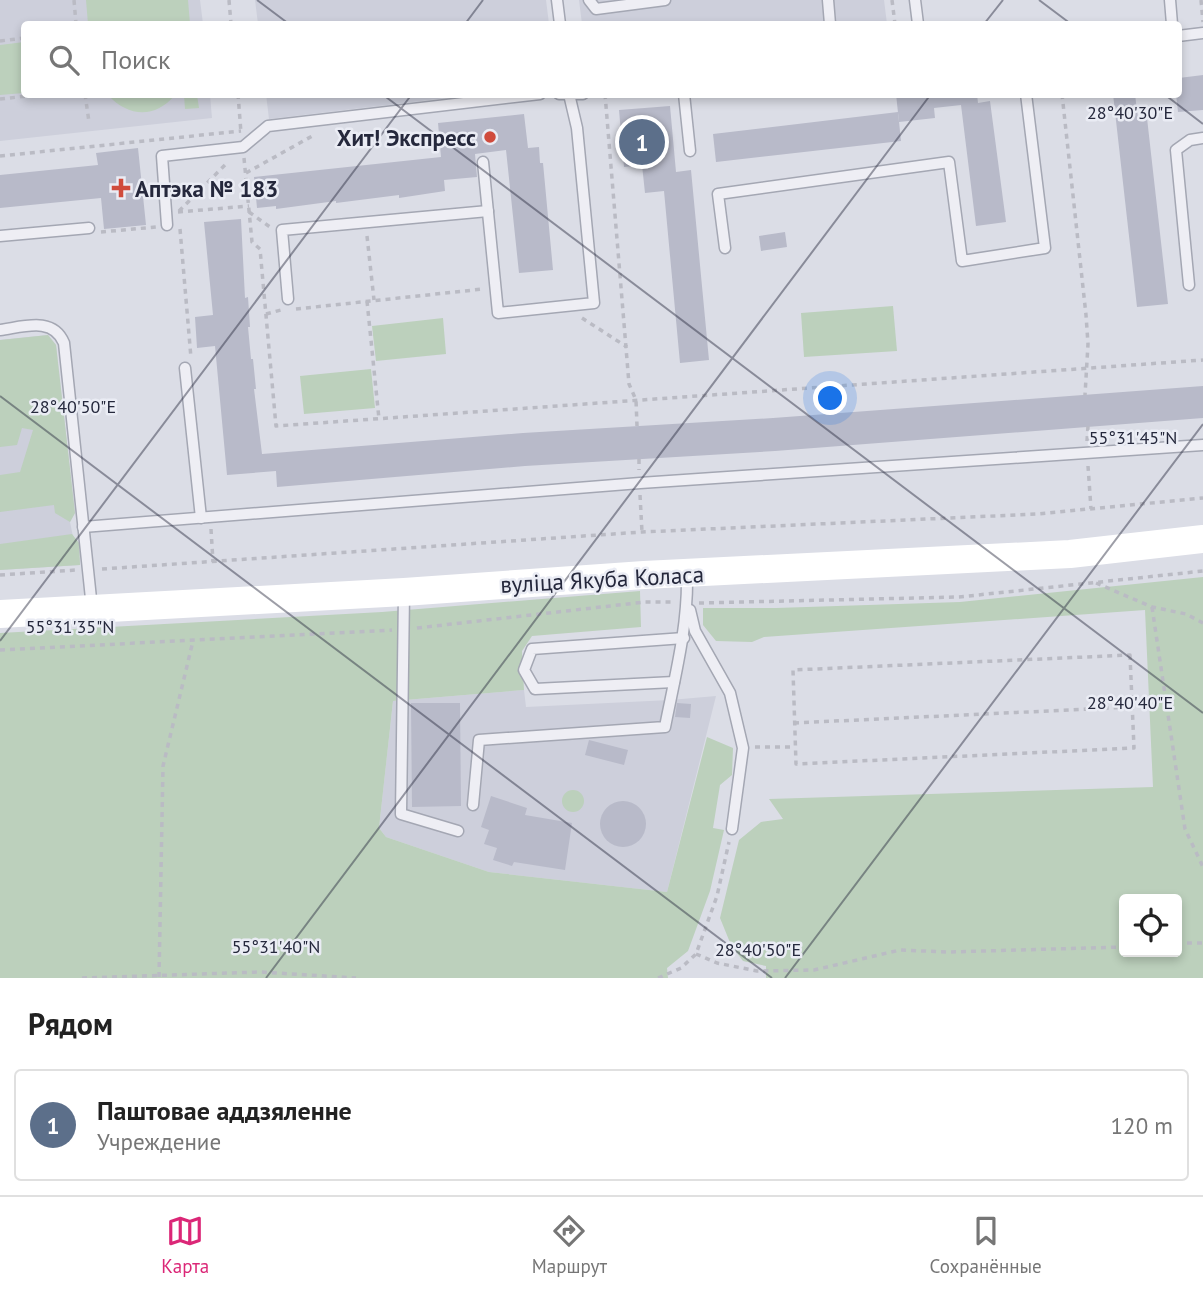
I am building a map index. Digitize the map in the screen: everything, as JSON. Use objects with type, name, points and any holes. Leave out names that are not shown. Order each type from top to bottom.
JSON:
[{"type":"street","name":"вуліца Якуба Коласа","points":[[0,614],[404,592],[644,575],[1070,554],[1203,539]]},
{"type":"lane","points":[[557,0],[560,21]]},
{"type":"lane","points":[[589,0],[596,9],[665,0]]},
{"type":"lane","points":[[828,0],[830,21]]},
{"type":"lane","points":[[1170,0],[1172,21]]},
{"type":"lane","points":[[1182,36],[1203,33]]},
{"type":"lane","points":[[167,225],[162,156],[243,147],[268,126],[506,98]]},
{"type":"lane","points":[[483,162],[498,313],[594,303],[577,128],[570,98]]},
{"type":"lane","points":[[684,98],[690,152]]},
{"type":"lane","points":[[725,248],[718,194],[949,162],[962,261],[1045,248],[1026,98]]},
{"type":"lane","points":[[1189,285],[1176,150],[1190,140],[1203,138]]},
{"type":"lane","points":[[288,299],[282,230],[488,211]]},
{"type":"lane","points":[[0,236],[89,228]]},
{"type":"lane","points":[[0,330],[43,325],[55,330],[64,343],[93,609]]},
{"type":"lane","points":[[185,368],[205,517]]},
{"type":"lane","points":[[83,527],[640,482],[1203,445]]},
{"type":"lane","points":[[473,805],[479,740],[666,727],[684,638],[688,603],[687,574]]},
{"type":"lane","points":[[404,592],[401,814],[458,831]]},
{"type":"lane","points":[[688,603],[695,631],[730,693],[743,748],[732,829]]},
{"type":"lane","points":[[674,682],[535,689],[524,670],[532,649],[684,638]]},
{"type":"path","points":[[74,0],[76,21]]},
{"type":"path","points":[[229,0],[231,21]]},
{"type":"path","points":[[892,0],[895,21]]},
{"type":"path","points":[[1201,0],[1203,24]]},
{"type":"path","points":[[0,41],[21,38]]},
{"type":"path","points":[[0,99],[21,97]]},
{"type":"path","points":[[86,98],[89,122]]},
{"type":"path","points":[[238,98],[252,242],[262,249],[276,426],[1203,360]]},
{"type":"path","points":[[605,98],[629,384],[636,400],[637,426]]},
{"type":"path","points":[[1062,98],[1086,315],[1085,394]]},
{"type":"path","points":[[246,173],[321,130]]},
{"type":"path","points":[[0,156],[241,131]]},
{"type":"path","points":[[178,212],[243,147]]},
{"type":"path","points":[[167,213],[249,206]]},
{"type":"path","points":[[249,212],[276,231],[282,230]]},
{"type":"path","points":[[365,223],[374,300]]},
{"type":"path","points":[[112,231],[167,225]]},
{"type":"path","points":[[180,230],[190,349]]},
{"type":"path","points":[[266,314],[278,310],[496,287]]},
{"type":"path","points":[[367,301],[379,419]]},
{"type":"path","points":[[564,306],[627,347]]},
{"type":"path","points":[[1087,461],[1090,509]]},
{"type":"path","points":[[640,482],[642,532]]},
{"type":"path","points":[[0,575],[642,532],[1037,514],[1203,498]]},
{"type":"path","points":[[205,517],[213,562]]},
{"type":"path","points":[[0,650],[404,630],[645,602],[959,597],[1203,570]]},
{"type":"path","points":[[1094,582],[1153,607],[1186,614],[1203,623]]},
{"type":"path","points":[[1153,607],[1185,829],[1203,867]]},
{"type":"path","points":[[159,977],[163,765],[193,641]]},
{"type":"path","points":[[1130,655],[1132,707],[1134,748],[796,764],[793,670],[1130,655]]},
{"type":"path","points":[[794,723],[1132,707]]},
{"type":"path","points":[[743,748],[795,747]]},
{"type":"path","points":[[658,978],[681,968],[696,954],[717,896],[732,829]]},
{"type":"path","points":[[1182,943],[1203,943]]},
{"type":"path","points":[[696,954],[718,963],[757,971],[814,970],[900,950],[948,952],[1119,947]]},
{"type":"path","points":[[82,978],[260,972],[356,978]]},
{"type":"shaded area","points":[[0,0],[200,0],[203,21],[21,21],[21,98],[210,98],[212,118],[0,141]]},
{"type":"shaded area","points":[[255,0],[546,0],[549,21],[258,21]]},
{"type":"shaded area","points":[[579,0],[884,0],[887,21],[582,21]]},
{"type":"shaded area","points":[[266,98],[446,98],[269,119]]},
{"type":"shaded area","points":[[48,335],[56,345],[75,513],[70,522],[73,537],[79,543],[80,565],[0,570],[0,340]]},
{"type":"shaded area","points":[[524,690],[526,707],[716,696],[667,892],[489,872],[386,837],[379,828],[393,701]]},
{"type":"green space","points":[[86,0],[188,0],[190,21],[88,21]]},
{"type":"green space","points":[[21,42],[21,93],[0,95],[0,45]]},
{"type":"green space","points":[[111,98],[172,98],[159,108],[141,112],[124,108]]},
{"type":"green space","points":[[184,98],[197,98],[199,108],[185,109]]},
{"type":"green space","points":[[893,306],[897,351],[804,357],[801,313]]},
{"type":"green space","points":[[443,318],[446,354],[376,361],[372,326]]},
{"type":"green space","points":[[48,335],[56,345],[75,513],[70,522],[55,513],[54,505],[0,512],[0,475],[20,472],[33,430],[22,428],[17,445],[0,447],[0,340]]},
{"type":"green space","points":[[371,369],[375,408],[304,414],[300,376]]},
{"type":"green space","points":[[72,534],[79,543],[80,565],[0,570],[0,544]]},
{"type":"green space","points":[[1203,577],[1203,978],[766,978],[766,966],[743,961],[731,945],[720,918],[739,840],[761,822],[783,819],[769,799],[1153,787],[1145,610],[764,637],[752,642],[716,641],[703,625],[703,608],[960,602]]},
{"type":"green space","points":[[640,591],[641,627],[532,636],[522,651],[524,690],[393,701],[379,828],[386,837],[489,872],[667,892],[707,737],[733,748],[732,775],[720,785],[713,828],[724,830],[710,891],[688,951],[667,968],[668,978],[0,978],[0,633],[382,612]]},
{"type":"green space","points":[[569,790],[577,790],[584,797],[584,805],[577,812],[569,812],[562,805],[562,797]]},
{"type":"building","points":[[1203,75],[1203,110],[1178,112],[1176,98],[1182,98],[1182,78]]},
{"type":"building","points":[[896,98],[977,98],[978,103],[990,101],[1006,222],[976,226],[961,105],[934,108],[935,118],[899,122]]},
{"type":"building","points":[[1113,98],[1135,98],[1138,119],[1147,118],[1168,304],[1137,307]]},
{"type":"building","points":[[670,106],[676,172],[691,170],[709,360],[680,363],[664,191],[645,193],[642,165],[624,167],[619,110]]},
{"type":"building","points":[[898,112],[901,141],[716,162],[713,134]]},
{"type":"building","points":[[524,114],[528,148],[539,147],[540,163],[543,163],[553,270],[519,273],[506,150],[475,154],[477,177],[444,180],[445,191],[399,198],[399,195],[276,209],[276,206],[257,208],[254,177],[441,157],[438,123]]},
{"type":"building","points":[[138,148],[146,225],[104,229],[101,198],[0,208],[0,175],[98,165],[96,153]]},
{"type":"building","points":[[241,219],[245,298],[248,297],[248,327],[262,454],[523,433],[773,418],[1203,386],[1203,418],[775,451],[525,466],[277,487],[276,471],[227,475],[215,346],[197,348],[195,317],[213,315],[204,222]]},
{"type":"building","points":[[785,232],[787,247],[761,251],[759,236]]},
{"type":"building","points":[[411,703],[460,703],[461,806],[412,807]]},
{"type":"building","points":[[677,703],[691,704],[690,718],[675,717]]},
{"type":"building","points":[[589,740],[628,750],[624,765],[585,755]]},
{"type":"building","points":[[491,796],[527,808],[525,815],[572,823],[565,870],[514,862],[512,866],[493,860],[497,848],[484,844],[489,830],[481,827]]},
{"type":"building","points":[[623,801],[639,808],[646,824],[639,840],[623,847],[607,840],[600,824],[607,808]]},
{"type":"place","name":"Хит! Экспресс","points":[[490,137]]},
{"type":"place","name":"Паштовае аддзяленне","points":[[642,142]]},
{"type":"place","name":"Аптэка № 183","points":[[121,188]]}]
